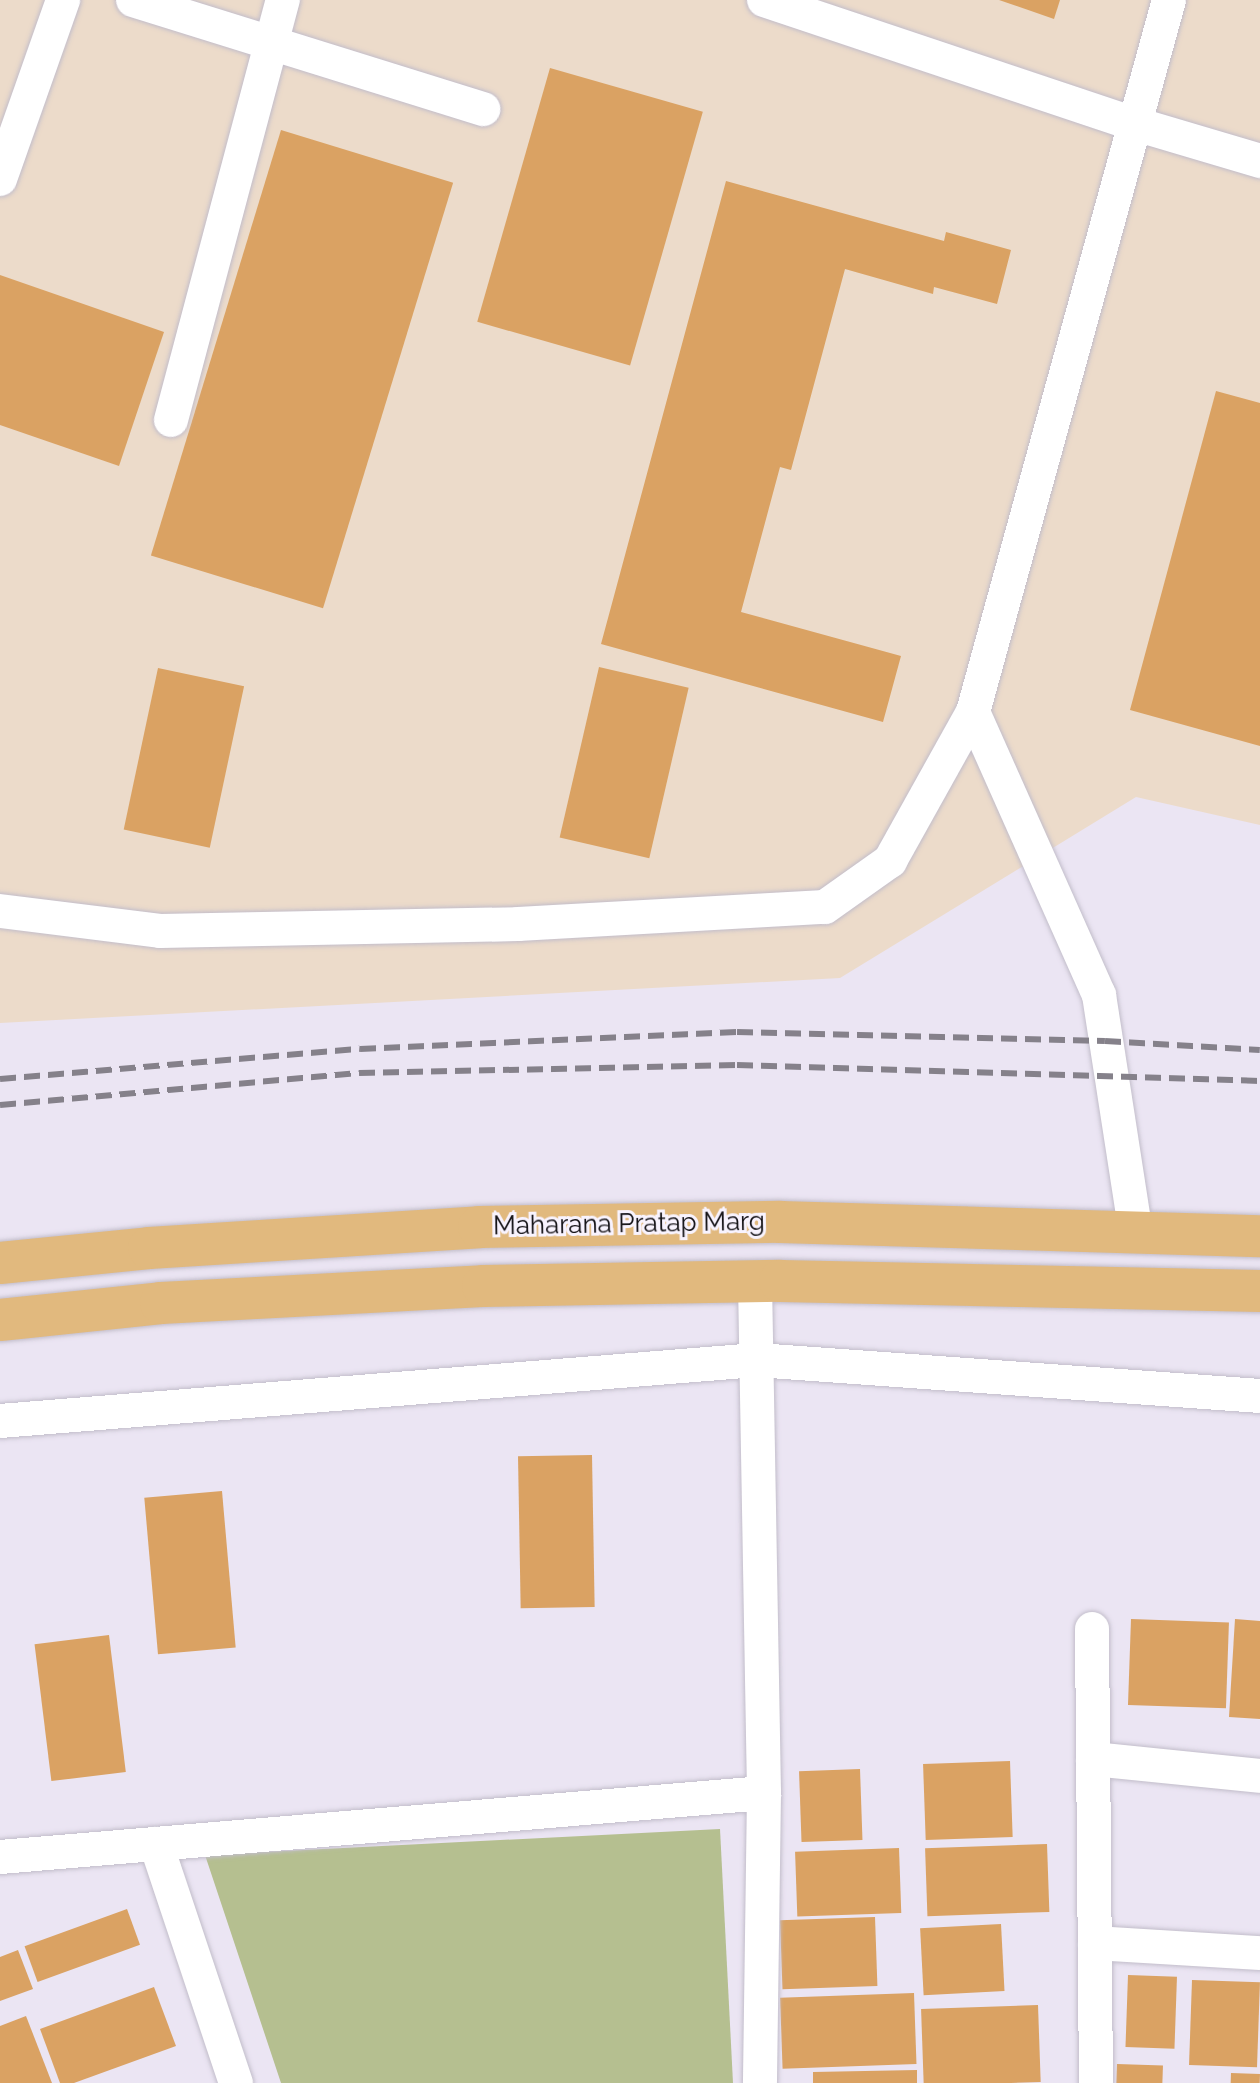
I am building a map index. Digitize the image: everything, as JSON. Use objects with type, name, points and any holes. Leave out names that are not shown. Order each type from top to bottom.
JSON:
[{"type":"main road","name":"Maharana Pratap Marg","points":[[0,1263],[149,1248],[479,1227],[780,1222],[1260,1236]]},
{"type":"main road","points":[[0,1320],[161,1303],[483,1286],[755,1282],[1260,1291]]},
{"type":"street","points":[[0,179],[63,0]]},
{"type":"street","points":[[133,0],[483,109]]},
{"type":"street","points":[[171,420],[274,44],[283,0]]},
{"type":"street","points":[[764,0],[1132,123],[1260,161]]},
{"type":"street","points":[[0,911],[160,931],[518,924],[825,907],[890,861],[973,712],[1132,123],[1169,0]]},
{"type":"street","points":[[973,712],[1099,995],[1136,1233]]},
{"type":"street","points":[[755,1282],[764,1793],[760,2083]]},
{"type":"street","points":[[0,1421],[757,1360],[1260,1396]]},
{"type":"street","points":[[1092,1629],[1096,2083]]},
{"type":"street","points":[[1093,1759],[1260,1776]]},
{"type":"street","points":[[0,1857],[764,1793]]},
{"type":"street","points":[[156,1844],[236,2083]]},
{"type":"street","points":[[1095,1943],[1260,1953]]},
{"type":"shaded area","points":[[0,0],[1260,0],[1260,825],[1136,797],[840,978],[0,1023]]},
{"type":"green space","points":[[720,1829],[733,2083],[281,2083],[205,1855]]},
{"type":"building","points":[[999,0],[1060,0],[1054,19]]},
{"type":"building","points":[[550,68],[703,112],[630,366],[477,322]]},
{"type":"building","points":[[281,130],[453,183],[323,608],[151,556]]},
{"type":"building","points":[[726,181],[944,241],[946,232],[1011,250],[997,304],[934,287],[933,294],[845,269],[791,470],[780,467],[741,612],[901,656],[883,722],[601,644]]},
{"type":"building","points":[[0,275],[164,332],[119,466],[0,425]]},
{"type":"building","points":[[1216,391],[1260,403],[1260,746],[1130,710]]},
{"type":"building","points":[[599,667],[689,688],[649,858],[560,838]]},
{"type":"building","points":[[158,668],[244,686],[210,848],[124,829]]},
{"type":"building","points":[[592,1455],[595,1607],[521,1608],[518,1456]]},
{"type":"building","points":[[222,1491],[236,1647],[158,1654],[144,1498]]},
{"type":"building","points":[[1131,1619],[1229,1622],[1226,1708],[1128,1705]]},
{"type":"building","points":[[1235,1619],[1260,1621],[1260,1719],[1229,1717]]},
{"type":"building","points":[[109,1635],[126,1772],[51,1781],[35,1644]]},
{"type":"building","points":[[1010,1761],[1013,1837],[926,1840],[923,1764]]},
{"type":"building","points":[[860,1769],[862,1840],[802,1842],[799,1771]]},
{"type":"building","points":[[1047,1844],[1049,1912],[927,1916],[925,1848]]},
{"type":"building","points":[[899,1848],[901,1913],[797,1917],[795,1852]]},
{"type":"building","points":[[127,1909],[140,1945],[38,1982],[25,1946]]},
{"type":"building","points":[[875,1917],[877,1986],[782,1989],[780,1920]]},
{"type":"building","points":[[1001,1924],[1005,1991],[924,1995],[920,1928]]},
{"type":"building","points":[[18,1950],[33,1989],[0,2001],[0,1957]]},
{"type":"building","points":[[1128,1975],[1177,1977],[1174,2049],[1125,2047]]},
{"type":"building","points":[[1192,1980],[1260,1982],[1257,2067],[1189,2065]]},
{"type":"building","points":[[154,1987],[176,2046],[74,2083],[60,2083],[40,2029]]},
{"type":"building","points":[[914,1993],[916,2064],[783,2069],[780,1998]]},
{"type":"building","points":[[1038,2005],[1041,2082],[924,2083],[921,2009]]},
{"type":"building","points":[[26,2016],[52,2083],[0,2083],[0,2026]]},
{"type":"building","points":[[1117,2064],[1163,2066],[1162,2083],[1116,2083]]},
{"type":"building","points":[[917,2070],[917,2083],[813,2083],[813,2072]]},
{"type":"building","points":[[1231,2073],[1260,2074],[1260,2083],[1231,2083]]},
{"type":"railway","points":[[0,1079],[360,1049],[737,1032],[1105,1041],[1260,1050]]},
{"type":"railway","points":[[0,1105],[359,1073],[737,1065],[1260,1081]]}]
